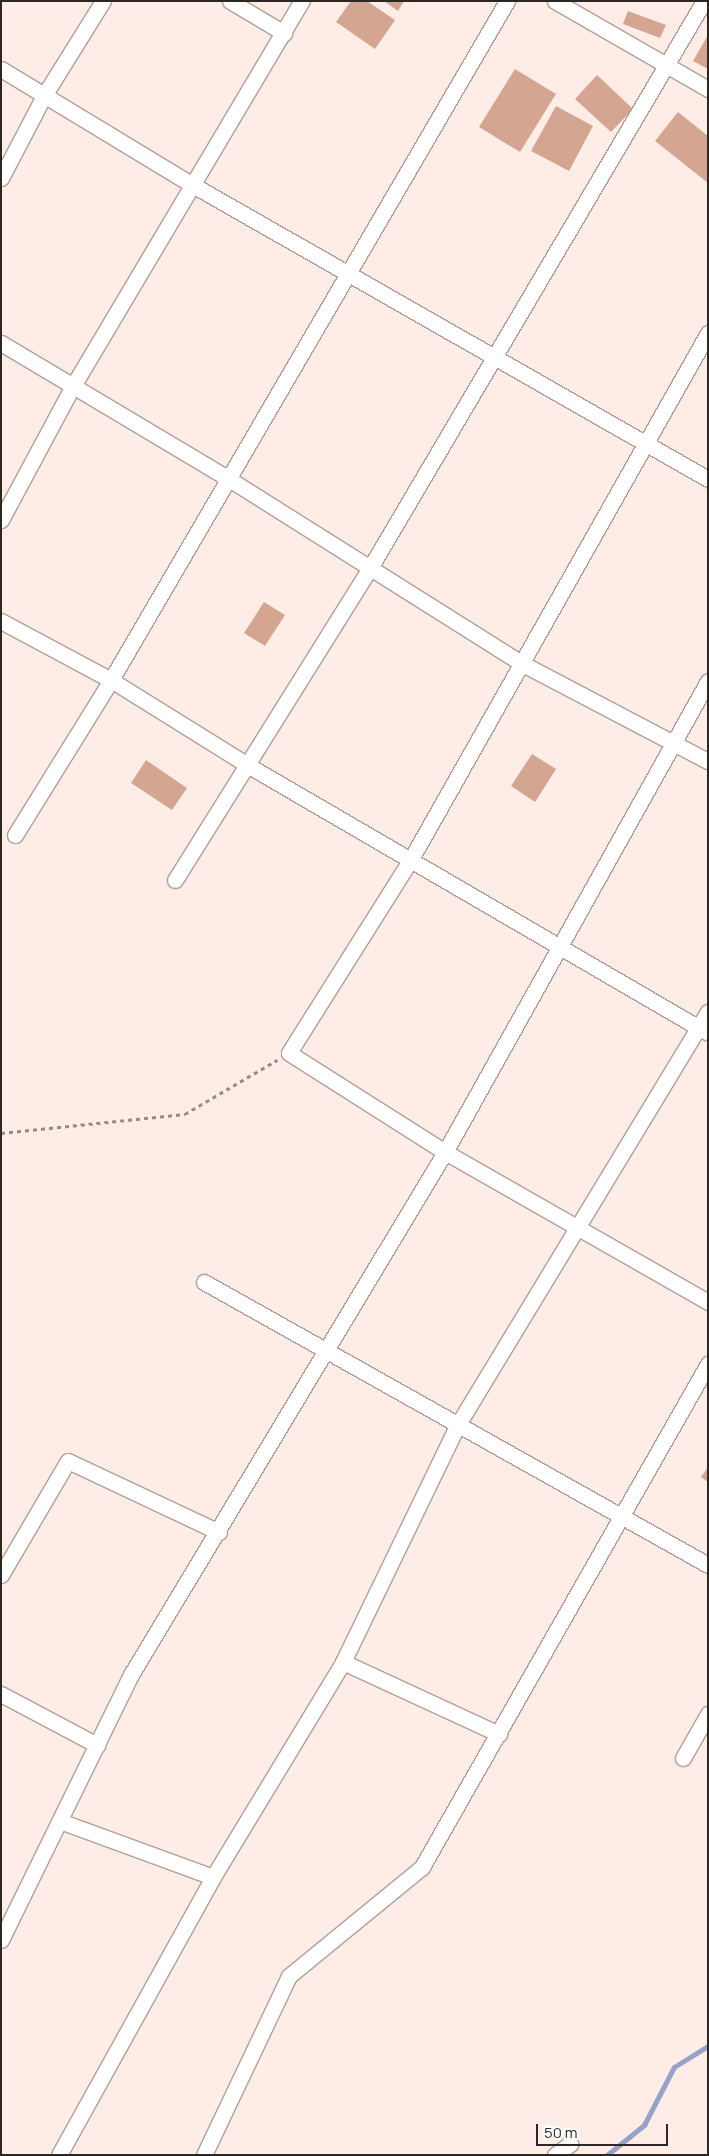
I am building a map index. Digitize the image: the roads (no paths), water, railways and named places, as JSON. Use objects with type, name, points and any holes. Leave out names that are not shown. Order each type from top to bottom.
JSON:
[{"type":"street","points":[[1,178],[45,94],[103,1]]},
{"type":"street","points":[[230,1],[284,33]]},
{"type":"street","points":[[1,520],[72,386],[190,184],[302,1]]},
{"type":"street","points":[[15,835],[111,680],[507,1]]},
{"type":"street","points":[[555,1],[708,89]]},
{"type":"street","points":[[175,880],[249,766],[370,568],[704,1]]},
{"type":"street","points":[[1,69],[45,94],[190,184],[350,273],[708,479]]},
{"type":"street","points":[[708,333],[411,858],[289,1054],[446,1152],[576,1229],[708,1302]]},
{"type":"street","points":[[1,343],[229,479],[521,663],[708,761]]},
{"type":"street","points":[[1,621],[111,680],[249,766],[411,858],[560,948],[703,1030]]},
{"type":"street","points":[[1,1940],[132,1673],[219,1532],[323,1349],[446,1152],[708,682]]},
{"type":"street","points":[[60,2155],[213,1877],[343,1662],[457,1426],[576,1229],[703,1030],[708,1012]]},
{"type":"street","points":[[204,1282],[457,1426],[708,1565]]},
{"type":"street","points":[[204,2155],[289,1976],[422,1866],[623,1517],[708,1364]]},
{"type":"street","points":[[1,1575],[68,1462],[219,1532]]},
{"type":"street","points":[[343,1662],[499,1734]]},
{"type":"street","points":[[1,1694],[97,1744]]},
{"type":"street","points":[[683,1758],[708,1714]]},
{"type":"street","points":[[60,1821],[213,1877]]},
{"type":"street","points":[[555,2155],[570,2144]]},
{"type":"waterway","points":[[607,2155],[644,2125],[674,2067],[708,2046]]}]
